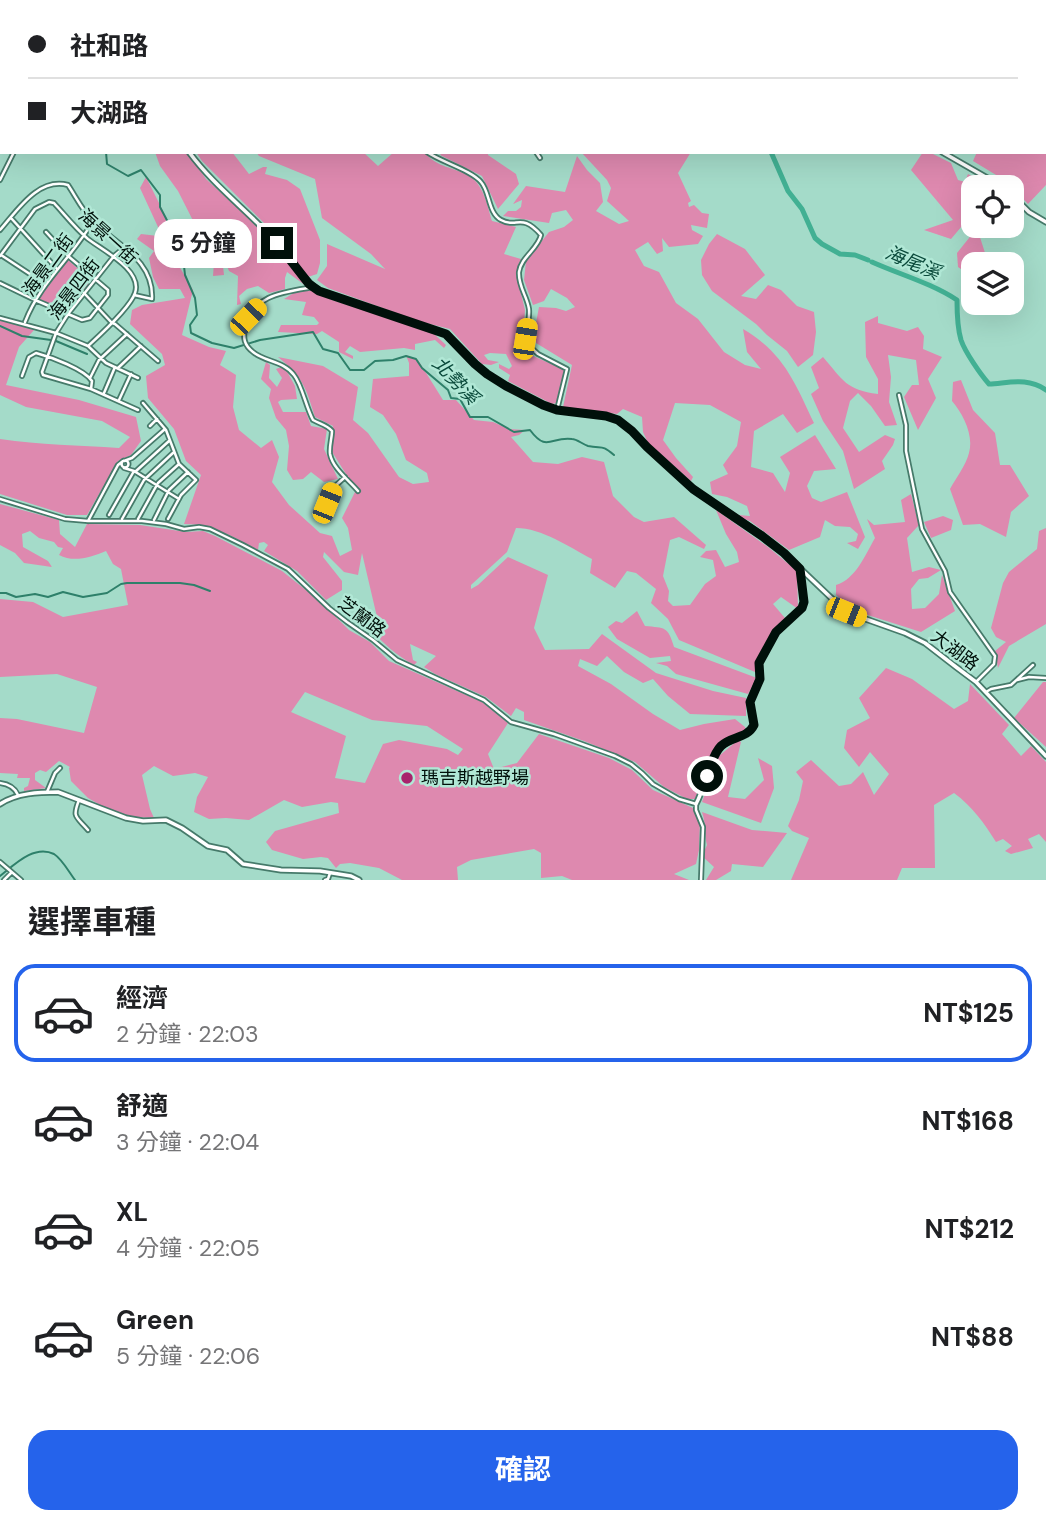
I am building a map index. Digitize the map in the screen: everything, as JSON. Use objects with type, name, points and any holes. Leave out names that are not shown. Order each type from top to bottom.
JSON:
[{"type":"street","points":[[0,180],[13,154]]},
{"type":"street","name":"大湖路","points":[[190,154],[209,178],[277,243],[309,284],[319,291],[446,334],[487,374],[524,396],[557,410],[618,420],[693,489],[784,553],[846,612],[925,643],[976,682],[1046,756]]},
{"type":"street","points":[[431,154],[478,178],[488,195],[494,214],[501,220],[529,224],[541,235],[519,272],[529,310],[525,339],[527,345],[538,354],[567,369],[557,410]]},
{"type":"street","points":[[538,154],[540,158]]},
{"type":"street","points":[[945,154],[982,175]]},
{"type":"street","points":[[0,230],[34,193],[49,185],[68,185],[93,221],[130,251],[143,267],[150,282],[152,299],[134,295],[112,323],[88,346]]},
{"type":"street","name":"海景一街","points":[[1,256],[35,209],[48,202],[54,203],[84,235],[114,256],[132,275],[136,286],[134,295]]},
{"type":"street","points":[[1024,207],[1046,222]]},
{"type":"street","points":[[11,218],[57,269]]},
{"type":"street","name":"海景二街","points":[[24,324],[44,284],[93,221]]},
{"type":"street","points":[[0,282],[35,300],[87,320],[109,292],[68,256],[46,232]]},
{"type":"street","name":"海景四街","points":[[47,356],[56,333],[68,314],[114,256],[125,247]]},
{"type":"street","points":[[1,256],[44,284]]},
{"type":"street","points":[[314,287],[266,298],[248,317],[243,338],[254,353],[285,366],[296,376],[313,420],[328,426],[332,431],[331,458],[358,491]]},
{"type":"street","points":[[84,293],[112,323],[158,361]]},
{"type":"street","points":[[0,318],[56,333],[88,346],[106,363],[138,377]]},
{"type":"street","points":[[90,378],[101,358],[128,334]]},
{"type":"street","points":[[103,394],[117,368],[141,346]]},
{"type":"street","points":[[22,376],[29,357],[36,353],[87,375],[92,381],[91,389]]},
{"type":"street","points":[[47,356],[43,374],[91,389],[138,410]]},
{"type":"street","points":[[119,401],[131,374]]},
{"type":"street","points":[[899,395],[906,425],[906,452],[922,528],[945,571],[950,592],[995,656],[994,664],[976,682]]},
{"type":"street","points":[[143,403],[165,429],[179,464],[196,480],[179,499],[169,519]]},
{"type":"street","points":[[150,426],[158,419]]},
{"type":"street","points":[[88,521],[118,465],[132,458],[165,429]]},
{"type":"street","points":[[109,515],[135,471],[170,440]]},
{"type":"street","points":[[122,519],[145,478],[174,452]]},
{"type":"street","points":[[123,461],[179,499]]},
{"type":"street","points":[[123,461],[121,464],[124,468],[135,471]]},
{"type":"street","points":[[117,470],[128,466],[128,463]]},
{"type":"street","points":[[138,519],[156,485],[179,464]]},
{"type":"street","points":[[154,520],[168,492],[188,472]]},
{"type":"street","points":[[327,503],[332,489],[345,477]]},
{"type":"street","name":"芝蘭路","points":[[0,499],[65,519],[142,522],[184,529],[204,528],[243,544],[288,569],[329,608],[397,660],[484,700],[511,722],[615,756],[631,764],[653,784],[679,799],[696,804]]},
{"type":"street","points":[[701,880],[703,827],[696,804],[717,751],[726,742],[749,732],[754,725],[750,702],[760,679],[759,663],[776,632],[802,608],[804,602],[800,569]]},
{"type":"street","points":[[985,692],[1011,685],[1033,665]]},
{"type":"street","points":[[1017,680],[1029,677],[1046,678]]},
{"type":"street","points":[[47,792],[60,768]]},
{"type":"street","points":[[0,783],[8,784],[17,791],[18,796]]},
{"type":"street","points":[[0,804],[18,796],[58,792],[126,818],[143,821],[166,820],[208,846],[227,850],[243,864],[281,870],[320,870],[359,880]]},
{"type":"street","points":[[79,800],[75,815],[88,830]]},
{"type":"street","points":[[0,862],[21,880]]},
{"type":"street","points":[[4,880],[10,872]]},
{"type":"street","points":[[325,880],[330,873]]},
{"type":"shaded area","points":[[156,154],[189,154],[206,179],[249,218],[306,286],[287,272],[285,289],[269,293],[258,286],[247,289],[239,296],[241,304],[237,305],[238,276],[229,271],[223,256],[224,275],[213,276],[214,262],[178,191],[160,166]]},
{"type":"shaded area","points":[[197,154],[234,154],[249,174],[267,167],[265,174],[287,180],[300,189],[320,240],[317,274],[308,277],[267,226]]},
{"type":"shaded area","points":[[258,154],[365,154],[378,166],[392,154],[426,154],[435,162],[474,180],[484,196],[492,221],[516,227],[504,254],[521,259],[516,273],[525,310],[523,339],[531,355],[565,370],[557,403],[552,404],[508,381],[510,375],[499,368],[499,364],[509,369],[512,366],[506,354],[484,355],[488,360],[499,362],[482,364],[450,329],[418,321],[328,288],[317,280],[327,266],[327,244],[385,269],[371,254],[322,218],[315,179]]},
{"type":"shaded area","points":[[488,154],[516,174],[519,184],[498,209],[482,176],[440,155]]},
{"type":"shaded area","points":[[583,154],[690,154],[678,173],[691,201],[688,203],[689,207],[694,205],[702,213],[709,214],[707,228],[691,225],[692,230],[703,236],[698,244],[669,247],[662,238],[663,251],[657,254],[648,242],[635,250],[644,266],[659,272],[676,303],[698,319],[724,352],[745,365],[761,369],[747,352],[743,329],[769,348],[787,370],[814,423],[797,433],[783,414],[754,431],[751,467],[773,473],[785,492],[790,473],[780,457],[815,435],[836,469],[814,471],[807,486],[812,498],[821,502],[847,492],[865,537],[858,549],[847,543],[856,541],[858,534],[850,527],[835,526],[825,520],[820,537],[789,550],[750,521],[738,517],[750,516],[747,506],[712,494],[710,482],[728,474],[723,465],[737,446],[741,422],[710,405],[675,403],[663,440],[693,477],[691,481],[648,443],[643,432],[642,417],[623,409],[617,414],[563,407],[572,365],[536,343],[535,328],[539,307],[566,311],[575,307],[567,298],[551,289],[544,301],[533,305],[524,280],[526,261],[549,232],[564,227],[573,220],[566,210],[552,213],[549,223],[503,216],[508,211],[516,211],[521,207],[522,200],[513,204],[526,186],[565,192],[577,156],[600,183],[603,202],[596,211],[619,224],[629,221],[607,201],[611,188]]},
{"type":"shaded area","points":[[922,154],[933,154],[951,163],[958,180],[961,181],[961,227],[951,239],[924,230],[953,220],[911,170]]},
{"type":"shaded area","points":[[976,154],[1046,154],[1046,185],[1028,204],[1024,200],[1024,175],[996,175],[973,161]]},
{"type":"shaded area","points":[[146,177],[179,248],[175,259],[193,290],[182,335],[226,351],[220,365],[236,375],[233,407],[239,430],[261,448],[272,440],[279,457],[272,482],[289,505],[320,533],[332,536],[340,556],[352,550],[348,528],[342,518],[356,490],[329,447],[333,426],[315,417],[302,384],[278,357],[323,366],[358,387],[353,420],[368,433],[399,477],[413,484],[429,482],[427,473],[406,460],[396,434],[383,415],[370,407],[373,379],[409,376],[406,355],[418,360],[443,400],[456,400],[474,420],[525,430],[511,437],[533,462],[558,464],[582,457],[604,462],[613,496],[634,517],[644,522],[674,517],[706,545],[704,549],[679,537],[670,540],[663,576],[669,591],[668,601],[673,606],[690,605],[705,584],[716,576],[713,560],[700,557],[706,551],[716,550],[725,567],[739,562],[737,552],[716,510],[797,571],[798,609],[781,597],[773,604],[785,618],[755,663],[755,672],[679,640],[668,619],[651,603],[656,589],[636,573],[627,571],[615,588],[590,573],[592,559],[536,531],[516,528],[507,552],[471,585],[471,589],[478,585],[508,557],[548,575],[534,628],[545,650],[589,649],[602,634],[656,673],[746,698],[746,716],[690,714],[653,679],[643,683],[624,672],[607,656],[597,666],[580,659],[578,666],[611,684],[680,730],[735,719],[745,727],[746,731],[720,741],[695,799],[687,799],[664,787],[635,762],[524,720],[524,712],[516,708],[511,716],[486,697],[424,667],[436,656],[410,644],[413,660],[417,662],[414,665],[396,653],[370,629],[377,617],[362,553],[358,575],[344,572],[324,552],[323,557],[342,581],[342,590],[326,600],[297,571],[264,551],[268,545],[264,542],[259,543],[258,550],[213,529],[184,524],[201,475],[186,461],[174,429],[148,398],[146,376],[165,365],[162,354],[130,324],[132,310],[142,305],[185,298],[180,289],[159,289],[149,258],[154,251],[137,239],[141,234],[158,236],[158,227],[140,188]]},
{"type":"shaded area","points":[[717,234],[745,249],[765,275],[741,296],[756,299],[768,285],[781,290],[797,306],[814,312],[816,332],[813,355],[798,367],[787,351],[712,291],[702,275],[701,260]]},
{"type":"shaded area","points":[[969,238],[980,238],[985,252],[961,252],[961,269],[958,267],[957,253]]},
{"type":"shaded area","points":[[68,260],[92,281],[67,312],[38,299]]},
{"type":"shaded area","points":[[313,290],[332,300],[432,332],[446,345],[444,348],[435,340],[415,344],[415,350],[404,348],[360,352],[350,346],[345,352],[353,356],[353,359],[339,352],[339,342],[322,331],[317,334],[278,332],[281,325],[319,323],[314,317],[302,315],[306,302],[284,299],[297,291]]},
{"type":"shaded area","points":[[878,316],[878,323],[907,331],[918,327],[924,336],[923,349],[942,357],[928,379],[936,398],[918,430],[904,397],[912,385],[919,385],[916,360],[888,355],[891,377],[889,402],[897,425],[885,426],[858,393],[850,401],[843,428],[859,452],[885,435],[895,439],[882,461],[885,469],[854,489],[843,451],[823,421],[811,394],[819,388],[811,367],[823,357],[852,387],[878,394],[878,379],[866,357],[865,322]]},
{"type":"shaded area","points":[[0,320],[34,330],[19,347],[6,385],[79,400],[136,417],[141,441],[131,455],[118,461],[87,515],[67,515],[0,494],[0,439],[119,448],[130,437],[102,421],[26,407],[0,395]]},
{"type":"shaded area","points":[[266,362],[270,365],[269,378],[277,387],[282,378],[276,369],[284,366],[295,386],[297,399],[278,402],[283,412],[306,412],[311,426],[327,429],[324,449],[338,479],[324,482],[311,472],[303,479],[293,480],[287,470],[289,446],[286,430],[276,418],[269,398],[271,389],[261,379]]},
{"type":"shaded area","points":[[961,380],[973,410],[995,433],[1000,465],[1010,465],[1029,496],[1011,512],[1006,537],[980,524],[963,525],[950,489],[966,462],[970,446],[967,425],[952,401],[953,382]]},
{"type":"shaded area","points":[[911,494],[919,525],[907,538],[912,572],[929,567],[941,570],[928,578],[919,579],[911,589],[912,609],[925,608],[939,594],[942,575],[955,611],[921,632],[855,611],[836,595],[836,585],[854,572],[875,538],[867,519],[874,525],[905,522],[901,500]]},
{"type":"shaded area","points":[[0,504],[59,520],[60,534],[75,547],[87,524],[140,525],[186,532],[203,531],[215,536],[282,571],[321,602],[349,630],[370,642],[389,661],[482,702],[508,723],[488,754],[494,769],[517,763],[539,734],[609,758],[632,770],[653,790],[693,808],[700,822],[696,864],[674,874],[689,880],[572,880],[562,876],[541,878],[541,853],[534,849],[471,860],[457,867],[458,880],[402,880],[379,868],[350,863],[340,864],[336,868],[328,858],[303,859],[272,850],[266,842],[275,831],[339,813],[338,803],[302,807],[284,800],[249,820],[209,819],[194,812],[197,797],[208,777],[195,773],[173,776],[154,766],[142,775],[154,818],[132,817],[88,798],[71,781],[70,767],[59,761],[46,772],[40,770],[35,773],[35,780],[46,788],[24,791],[30,778],[17,778],[18,774],[0,773],[0,718],[84,733],[97,687],[57,674],[0,677],[0,599],[33,602],[63,617],[128,605],[121,569],[113,564],[106,551],[71,559],[59,555],[63,548],[54,542],[39,538],[30,531],[22,534],[23,547],[48,561],[52,567],[24,563],[15,553],[0,545]],"holes":[[[305,692],[372,720],[427,726],[463,749],[458,755],[447,749],[399,740],[383,744],[365,783],[335,778],[346,736],[291,712]]]},
{"type":"shaded area","points":[[943,516],[953,520],[951,530],[931,538],[924,522]]},
{"type":"shaded area","points":[[1046,528],[1046,624],[1009,646],[998,668],[995,651],[1006,642],[996,637],[991,628],[1003,583],[1009,572],[1037,549],[1039,531]]},
{"type":"shaded area","points":[[637,611],[645,626],[665,629],[674,647],[757,678],[748,694],[676,674],[667,666],[656,663],[671,661],[670,656],[650,658],[617,639],[608,627],[616,621],[622,623]]},
{"type":"shaded area","points":[[886,668],[912,679],[954,709],[968,701],[970,684],[1009,725],[1002,734],[1021,756],[1031,746],[1046,762],[1046,842],[1039,834],[1028,839],[1033,848],[1011,854],[1005,851],[1012,846],[1003,839],[996,842],[978,816],[954,793],[934,805],[935,868],[902,868],[897,880],[791,880],[809,838],[792,831],[788,826],[799,800],[803,781],[796,772],[811,760],[839,786],[851,784],[863,772],[874,795],[889,774],[870,752],[859,767],[844,748],[847,730],[870,718],[859,698]]},
{"type":"shaded area","points":[[1043,682],[1046,682],[1046,747],[1014,718]]},
{"type":"shaded area","points":[[738,740],[741,742],[728,797],[745,799],[764,780],[758,758],[772,766],[774,788],[761,823],[702,802],[719,756]]},
{"type":"shaded area","points":[[702,812],[752,830],[787,833],[763,867],[732,864],[731,871],[716,880],[706,880],[714,867],[702,856],[707,845]]},
{"type":"waterway","name":"北勢溪","points":[[106,154],[107,164],[128,176],[141,170],[160,195],[160,207],[170,226],[178,230],[180,247],[176,256],[184,266],[195,298],[197,315],[190,325],[191,333],[212,343],[234,348],[260,340],[313,332],[323,349],[338,353],[350,370],[364,370],[375,361],[406,356],[416,359],[422,368],[448,390],[451,398],[460,399],[470,417],[488,417],[514,432],[530,430],[545,442],[574,439],[588,446],[604,448],[614,455]]},
{"type":"waterway","name":"海尾溪","points":[[772,154],[788,191],[802,209],[815,238],[840,254],[855,255],[868,260]]},
{"type":"waterway","name":"海尾溪","points":[[872,262],[957,300],[961,340],[989,384],[1025,382],[1046,390]]},
{"type":"waterway","points":[[0,326],[22,336],[51,340]]},
{"type":"waterway","points":[[56,341],[87,354]]},
{"type":"waterway","points":[[0,593],[16,597],[35,594],[48,597],[63,592],[83,597],[107,593],[127,583],[180,583],[210,591]]},
{"type":"waterway","points":[[0,876],[25,857],[47,852],[60,859],[75,880]]},
{"type":"place","name":"瑪吉斯越野場","points":[[407,778]]},
{"type":"route","points":[[277,243],[309,284],[319,291],[446,334],[487,374],[543,405],[557,410],[618,420],[693,489],[762,536],[800,569],[804,602],[798,613],[776,632],[759,663],[760,679],[750,702],[754,721],[752,730],[722,744],[713,758],[707,776]]}]
